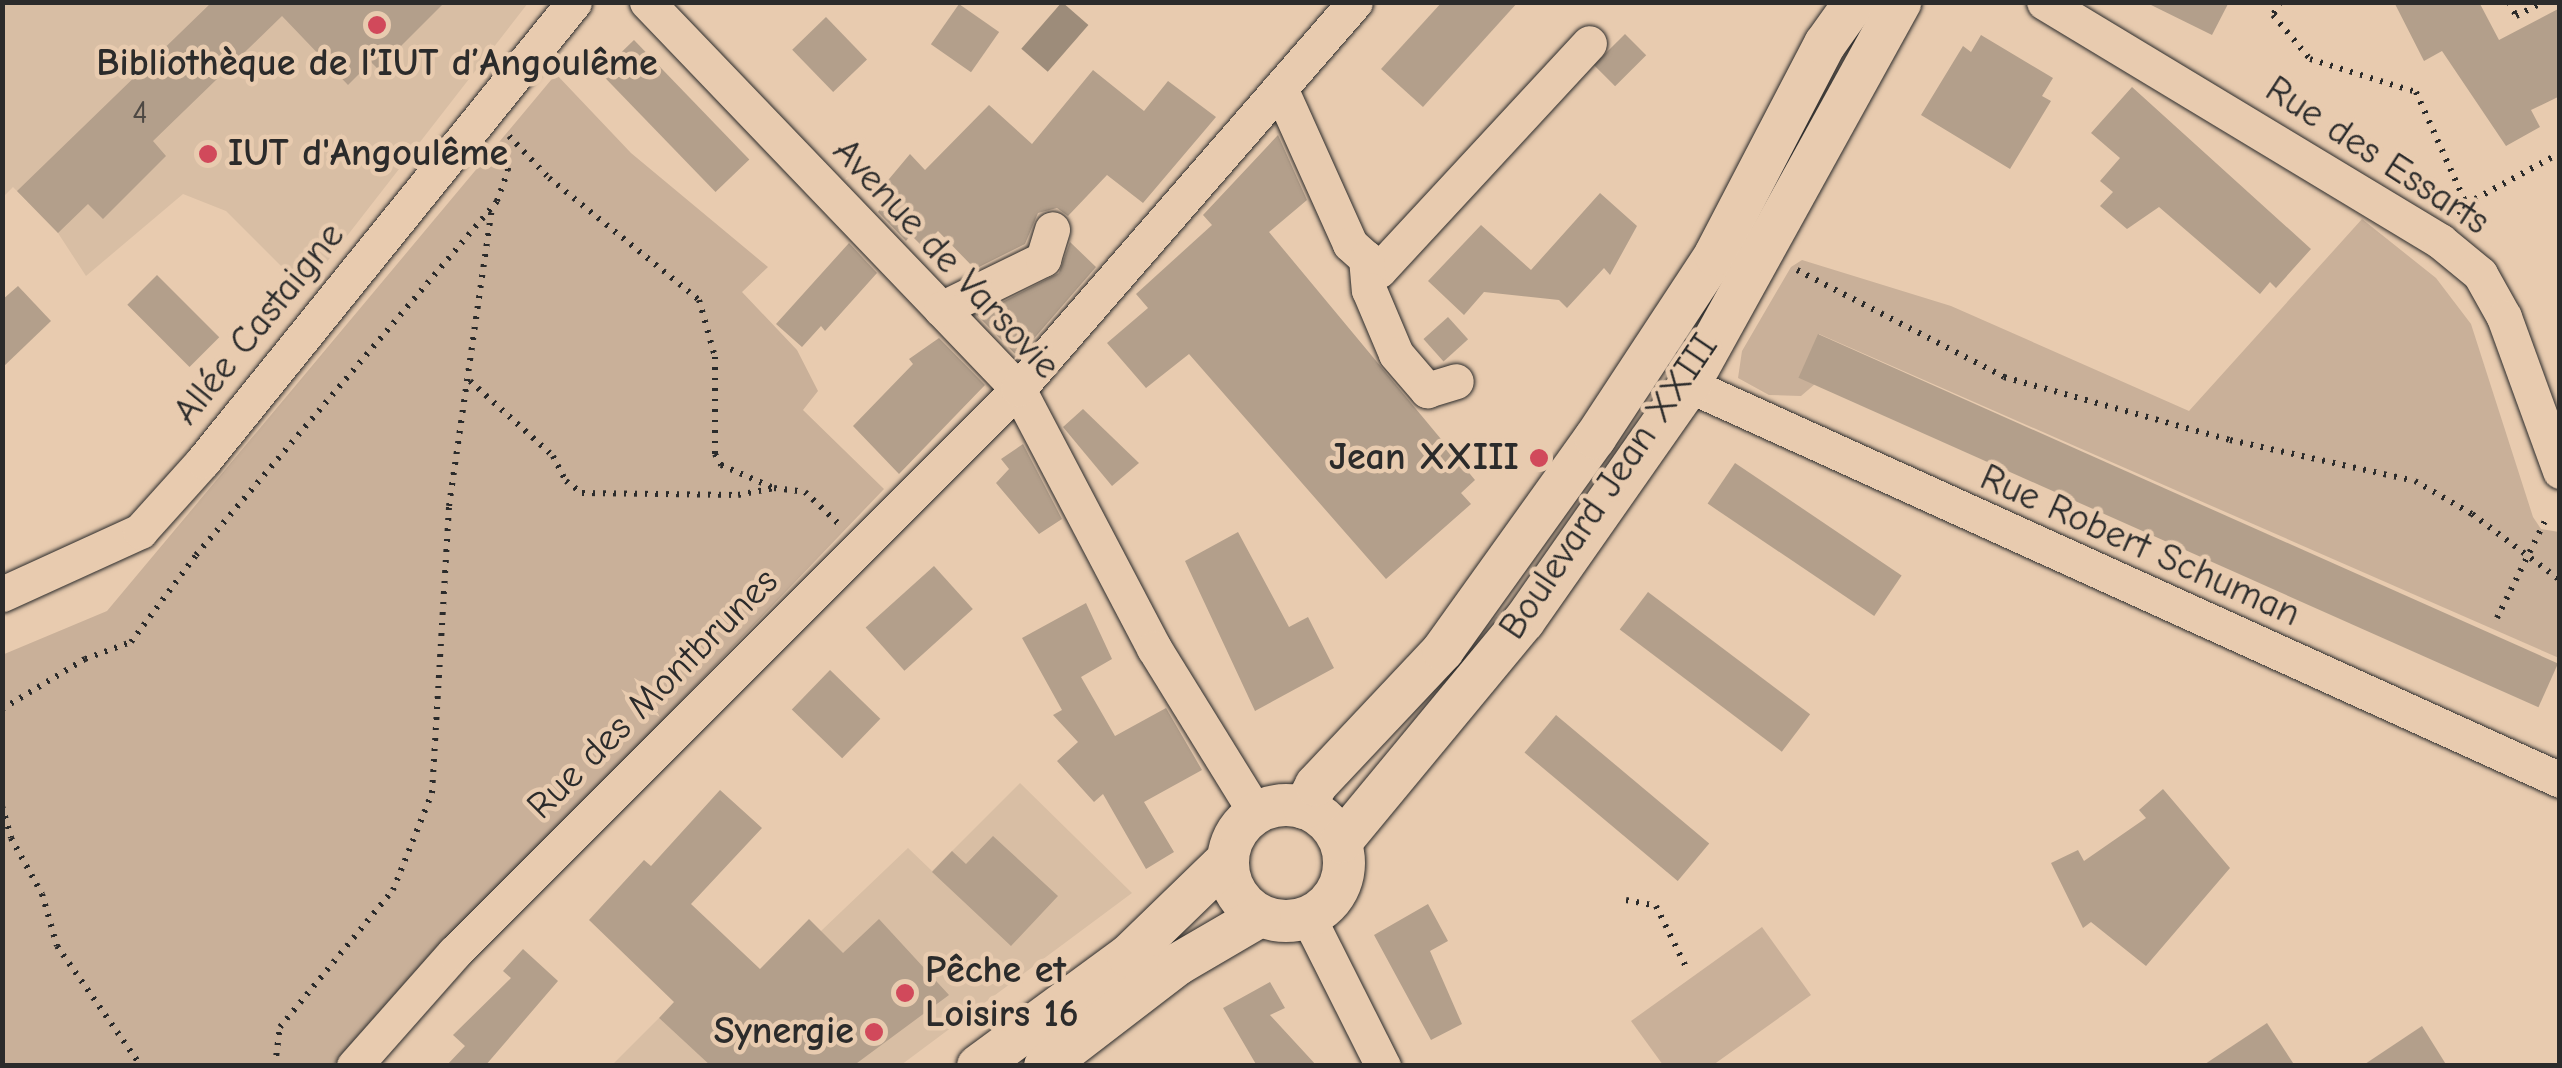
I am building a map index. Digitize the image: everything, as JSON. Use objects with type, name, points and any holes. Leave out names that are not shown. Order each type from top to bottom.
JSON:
[{"type":"main road","name":"Boulevard Jean XXIII","points":[[1304,808],[1316,785],[1443,650],[1596,438],[1714,255],[1825,44],[1855,2]]},
{"type":"main road","name":"Boulevard Jean XXIII","points":[[1341,842],[1524,621],[1689,384],[1900,2]]},
{"type":"main road","points":[[978,1066],[1128,956],[1227,860],[1242,825],[1256,814],[1304,808],[1320,815],[1341,842],[1343,878],[1336,894],[1308,918],[1260,916],[1178,964],[1045,1066]]},
{"type":"main road","points":[[1227,860],[1236,893],[1260,916]]},
{"type":"street","name":"Allée Castaigne","points":[[2,594],[140,531],[494,124],[574,2]]},
{"type":"street","name":"Avenue de Varsovie","points":[[648,2],[1018,389],[1154,648],[1256,814]]},
{"type":"street","name":"Rue des Montbrunes","points":[[354,1066],[454,952],[1018,389],[1356,2]]},
{"type":"street","name":"Rue des Essarts","points":[[2044,2],[2440,242],[2480,274],[2548,410],[2560,470]]},
{"type":"street","points":[[1280,88],[1350,244],[1380,270],[1588,42]]},
{"type":"street","points":[[941,309],[1043,258],[1052,229]]},
{"type":"street","points":[[1366,258],[1369,290],[1396,354],[1426,390],[1456,381]]},
{"type":"street","name":"Rue Robert Schuman","points":[[1689,384],[2560,780]]},
{"type":"street","points":[[1308,918],[1384,1066]]},
{"type":"path","points":[[2280,2],[2273,16],[2310,59],[2416,92],[2466,204]]},
{"type":"path","points":[[2509,2],[2516,16],[2543,2]]},
{"type":"path","points":[[2,709],[85,659],[131,642],[196,555],[492,207],[508,171],[494,124]]},
{"type":"path","points":[[494,124],[548,178],[699,300],[714,357],[715,454],[721,466],[774,488],[805,492],[862,545]]},
{"type":"path","points":[[2440,242],[2466,204],[2560,153]]},
{"type":"path","points":[[276,1066],[280,1027],[393,890],[432,793],[449,506],[470,382],[492,207]]},
{"type":"path","points":[[1760,250],[2004,377],[2230,440],[2415,481],[2472,514],[2522,556],[2560,580]]},
{"type":"path","points":[[470,382],[552,456],[566,481],[582,493],[738,495],[774,488]]},
{"type":"path","points":[[2497,618],[2522,556],[2547,518]]},
{"type":"path","points":[[2,806],[11,838],[42,894],[57,946],[141,1066]]},
{"type":"path","points":[[1626,900],[1656,906],[1685,966]]},
{"type":"shaded area","points":[[1062,2],[1088,25],[1048,72],[1021,49]]},
{"type":"shaded area","name":"IUT d'Angoulême","points":[[3,3],[528,3],[305,290],[226,211],[183,194],[86,276],[58,233],[13,187],[3,197]]},
{"type":"shaded area","points":[[556,74],[631,153],[768,267],[742,292],[797,350],[818,391],[803,410],[884,489],[333,1065],[3,1065],[2,655],[107,611]]},
{"type":"shaded area","points":[[2362,219],[2436,278],[2471,324],[2533,517],[2541,529],[2559,532],[2559,658],[1819,334],[1815,384],[1801,396],[1769,395],[1738,378],[1742,351],[1791,267],[1802,260],[1951,306],[2189,411]]},
{"type":"shaded area","points":[[1020,783],[1132,893],[901,1065],[612,1065],[659,1018],[695,1051],[908,848],[932,871]]},
{"type":"shaded area","points":[[1762,927],[1811,995],[1713,1065],[1663,1065],[1631,1021]]},
{"type":"building","points":[[212,2],[445,2],[378,69],[371,62],[348,85],[282,16],[153,141],[166,156],[103,219],[88,204],[58,233],[17,191]]},
{"type":"building","points":[[1442,2],[1518,2],[1423,107],[1381,69]]},
{"type":"building","points":[[2145,2],[2229,2],[2212,35]]},
{"type":"building","points":[[2394,2],[2479,2],[2499,40],[2560,8],[2560,96],[2531,110],[2540,127],[2506,146],[2442,51],[2424,61]]},
{"type":"building","points":[[959,4],[999,32],[971,72],[931,44]]},
{"type":"building","points":[[826,17],[867,59],[833,92],[792,50]]},
{"type":"building","points":[[1625,34],[1646,55],[1615,86],[1594,65]]},
{"type":"building","points":[[1981,35],[2053,78],[2042,96],[2051,101],[2010,169],[1921,115],[1963,46],[1971,52]]},
{"type":"building","points":[[634,40],[749,159],[716,192],[600,73]]},
{"type":"building","points":[[1093,70],[1144,111],[1168,81],[1216,117],[1143,203],[1107,175],[1068,216],[1057,208],[1038,213],[1025,244],[975,269],[938,231],[923,247],[911,235],[906,241],[878,212],[893,192],[884,185],[910,154],[925,170],[989,105],[1032,144]]},
{"type":"building","points":[[2132,87],[2311,249],[2276,288],[2270,282],[2260,294],[2159,207],[2127,229],[2100,206],[2113,192],[2100,181],[2120,158],[2091,133]]},
{"type":"building","points":[[1278,135],[1307,200],[1269,232],[1475,480],[1461,493],[1471,504],[1386,579],[1189,354],[1146,388],[1107,343],[1148,308],[1136,294],[1212,225],[1203,215]]},
{"type":"building","points":[[1600,193],[1637,226],[1610,275],[1604,268],[1567,308],[1559,300],[1484,292],[1464,315],[1428,281],[1481,225],[1531,270]]},
{"type":"building","points":[[1070,242],[1096,267],[1018,357],[977,315],[1059,273]]},
{"type":"building","points":[[849,243],[877,273],[825,331],[821,326],[802,347],[776,324]]},
{"type":"building","points":[[157,275],[219,337],[190,367],[127,305]]},
{"type":"building","points":[[18,286],[51,321],[2,368],[2,300]]},
{"type":"building","points":[[1448,317],[1468,339],[1444,361],[1423,339]]},
{"type":"building","points":[[1818,334],[2558,663],[2538,707],[1798,378]]},
{"type":"building","points":[[939,338],[985,385],[899,474],[853,426],[913,364],[909,359]]},
{"type":"building","points":[[1083,409],[1139,463],[1112,486],[1063,427]]},
{"type":"building","points":[[1023,444],[1062,519],[1039,534],[996,483],[1009,469],[1001,459]]},
{"type":"building","points":[[1735,463],[1902,575],[1874,616],[1708,504]]},
{"type":"building","points":[[1238,532],[1289,627],[1308,617],[1334,668],[1255,711],[1185,561]]},
{"type":"building","points":[[934,566],[973,609],[904,671],[866,628]]},
{"type":"building","points":[[1648,592],[1810,714],[1782,752],[1620,630]]},
{"type":"building","points":[[1086,603],[1112,659],[1081,677],[1115,736],[1166,708],[1202,770],[1144,802],[1174,852],[1146,869],[1103,794],[1094,802],[1057,761],[1078,742],[1053,715],[1062,710],[1022,638]]},
{"type":"building","points":[[830,670],[880,719],[842,758],[792,710]]},
{"type":"building","points":[[1556,715],[1709,844],[1678,881],[1525,753]]},
{"type":"building","points":[[2163,789],[2230,868],[2146,966],[2091,922],[2083,928],[2051,863],[2078,850],[2084,861],[2146,818],[2139,810]]},
{"type":"building","points":[[720,790],[762,828],[691,904],[760,969],[809,919],[843,953],[879,919],[949,995],[853,1066],[711,1066],[659,1018],[674,1002],[589,920],[644,860],[651,866]]},
{"type":"building","points":[[993,836],[1058,896],[1011,946],[932,872],[952,851],[966,864]]},
{"type":"building","points":[[1428,904],[1448,941],[1430,951],[1462,1024],[1431,1040],[1374,935]]},
{"type":"building","points":[[523,949],[558,981],[485,1066],[446,1066],[465,1046],[453,1035],[511,978],[503,971]]},
{"type":"building","points":[[1270,982],[1285,1008],[1270,1015],[1317,1066],[1257,1066],[1223,1008]]},
{"type":"building","points":[[2267,1023],[2295,1066],[2202,1066]]},
{"type":"building","points":[[2422,1026],[2447,1066],[2362,1066]]},
{"type":"place","name":"Bibliothèque de l’IUT d’Angoulême","points":[[377,25]]},
{"type":"place","name":"IUT d'Angoulême","points":[[208,154]]},
{"type":"place","name":"Jean XXIII","points":[[1539,458]]},
{"type":"place","name":"Pêche et Loisirs 16","points":[[905,993]]},
{"type":"place","name":"Synergie","points":[[874,1032]]}]
